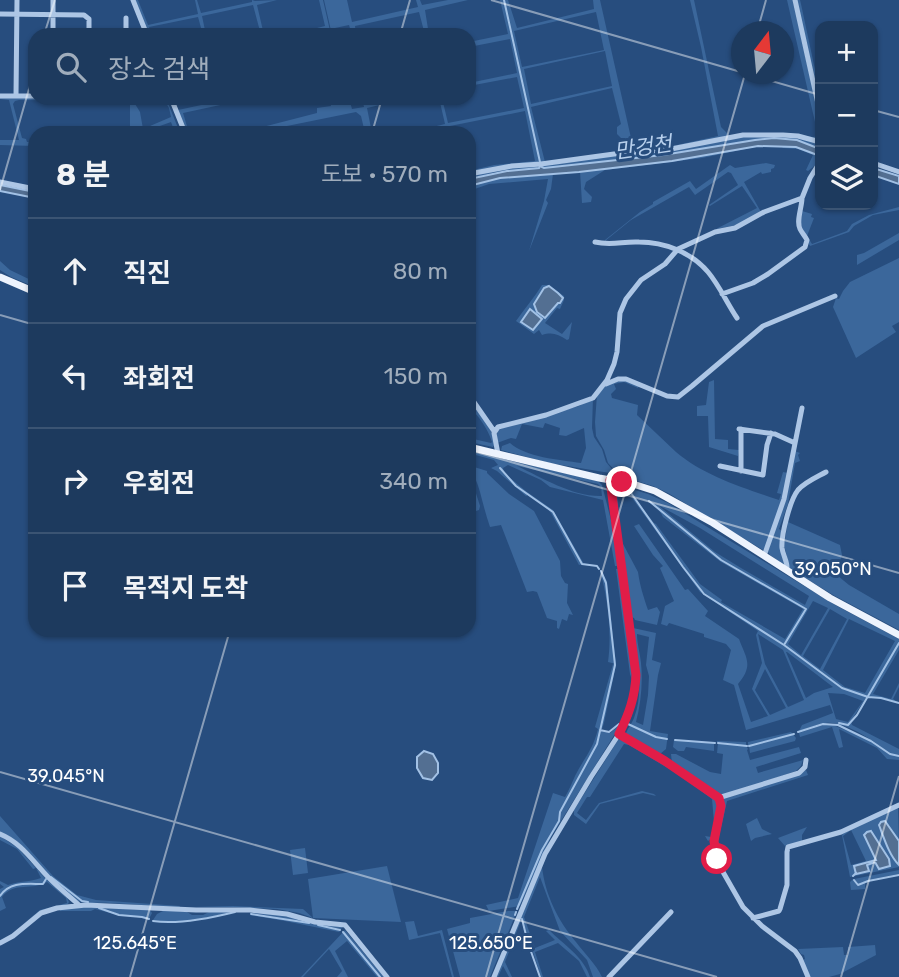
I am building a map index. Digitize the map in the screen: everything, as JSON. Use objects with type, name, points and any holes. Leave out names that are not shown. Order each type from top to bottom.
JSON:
[{"type":"main road","points":[[0,277],[28,289]]},
{"type":"main road","points":[[476,449],[633,484],[660,493],[713,523],[830,598],[899,635]]},
{"type":"street","points":[[16,96],[17,0]]},
{"type":"street","points":[[53,0],[53,28]]},
{"type":"street","points":[[133,0],[144,28]]},
{"type":"street","points":[[795,0],[815,90]]},
{"type":"street","points":[[0,14],[84,15],[89,19],[89,28]]},
{"type":"street","points":[[126,28],[127,18]]},
{"type":"street","points":[[0,96],[28,96]]},
{"type":"street","points":[[174,105],[182,126]]},
{"type":"street","points":[[476,173],[512,166],[671,149],[743,135],[790,135],[815,141]]},
{"type":"street","points":[[878,165],[899,172]]},
{"type":"street","points":[[722,294],[753,283],[807,245],[799,227],[802,198],[815,170]]},
{"type":"street","points":[[0,181],[28,187]]},
{"type":"street","points":[[494,431],[503,425],[546,415],[593,398],[614,364],[620,313],[626,299],[641,280],[665,264],[678,249],[715,232],[735,228],[764,212],[802,198]]},
{"type":"street","points":[[595,242],[611,245],[649,242],[678,249],[704,268],[737,318]]},
{"type":"street","points":[[603,385],[626,379],[667,397],[678,397],[762,326],[835,296]]},
{"type":"street","points":[[476,405],[494,431],[498,454]]},
{"type":"street","points":[[765,556],[784,499],[802,408]]},
{"type":"street","points":[[741,471],[740,429],[771,433],[795,443]]},
{"type":"street","points":[[720,466],[763,475],[771,433]]},
{"type":"street","points":[[786,570],[782,546],[793,500],[801,488],[826,472]]},
{"type":"street","points":[[494,977],[549,846],[619,734],[634,700],[636,669],[610,480]]},
{"type":"street","points":[[619,734],[719,798],[721,806],[714,847],[719,865],[743,907],[777,939],[795,951],[808,977]]},
{"type":"street","points":[[719,798],[799,773],[805,767],[806,760]]},
{"type":"street","points":[[753,918],[780,909],[787,891],[788,847],[841,832],[899,805]]},
{"type":"street","points":[[0,834],[21,846],[49,878],[79,905]]},
{"type":"street","points":[[0,943],[41,913],[79,905],[250,910],[345,925],[387,977]]},
{"type":"street","points":[[609,977],[671,912]]},
{"type":"shaded area","points":[[135,0],[138,0],[148,25],[198,14],[195,0],[201,13],[252,0],[277,0],[257,5],[262,28],[259,28],[253,5],[202,16],[205,28],[201,28],[198,17],[146,28]]},
{"type":"shaded area","points":[[319,0],[323,0],[329,28],[317,28],[325,26]]},
{"type":"shaded area","points":[[324,0],[347,0],[352,22],[418,7],[416,0],[420,0],[422,5],[448,0],[468,0],[425,10],[428,28],[423,28],[419,12],[355,28],[350,28],[349,25],[330,28]]},
{"type":"shaded area","points":[[500,0],[508,0],[517,28],[594,9],[593,0],[600,0],[636,152],[629,149],[630,152],[627,152],[625,138],[617,134],[617,127],[621,124],[612,88],[531,107],[545,162],[476,171],[494,165],[535,161],[525,111],[450,126],[437,126],[445,124],[441,105],[444,105],[448,123],[524,108],[517,77],[476,85],[476,82],[517,73],[510,39],[476,46],[476,41],[508,34]],"holes":[[[596,12],[604,50],[522,67],[514,31]],[[605,51],[612,86],[531,104],[524,69]]]},
{"type":"shaded area","points":[[690,0],[694,0],[721,127],[730,136],[673,148],[646,149],[718,136]]},
{"type":"shaded area","points":[[787,0],[793,0],[815,100],[815,122],[794,21]]},
{"type":"shaded area","points":[[795,0],[800,0],[801,4],[815,70],[815,89]]},
{"type":"shaded area","points":[[28,97],[28,100],[15,101],[13,104],[22,138],[26,139],[28,146],[0,145],[0,140],[19,140],[9,100],[0,99]]},
{"type":"shaded area","points":[[130,105],[136,105],[142,126],[130,126]]},
{"type":"shaded area","points":[[167,105],[169,105],[177,126],[172,126],[171,122],[150,126],[171,117]]},
{"type":"shaded area","points":[[201,105],[220,105],[183,113],[187,126],[184,126],[178,110]]},
{"type":"shaded area","points":[[351,105],[352,109],[364,105],[380,105],[367,108],[371,126],[363,126],[361,116],[356,112],[287,126],[266,126],[317,113],[317,108]]},
{"type":"shaded area","points":[[744,135],[783,135],[815,142],[815,147],[797,140],[774,138],[663,155],[496,172],[476,177],[476,174],[614,155]]},
{"type":"shaded area","points":[[774,138],[797,140],[815,147],[815,154],[796,147],[758,146],[672,161],[500,178],[476,184],[476,178],[507,171],[663,155]]},
{"type":"shaded area","points":[[765,145],[796,147],[815,154],[815,166],[808,171],[806,170],[813,155],[782,147],[755,147],[702,158],[605,170],[586,182],[584,189],[592,197],[591,202],[582,203],[580,171],[672,161]]},
{"type":"shaded area","points":[[766,163],[775,165],[771,172],[761,172],[744,182],[761,212],[737,225],[716,229],[757,208],[742,186],[709,205],[738,185],[728,172],[695,195],[689,187],[631,220],[605,241],[653,202],[690,181],[696,189],[730,165],[735,168]]},
{"type":"shaded area","points":[[878,170],[899,176],[899,184],[878,177]]},
{"type":"shaded area","points":[[553,174],[546,200],[548,203],[529,251],[548,179],[489,184],[476,189],[476,184],[500,178]]},
{"type":"shaded area","points":[[0,185],[28,191],[28,197],[0,191]]},
{"type":"shaded area","points":[[899,207],[899,210],[873,215],[849,232],[810,246],[800,227],[802,211],[812,214],[811,217],[814,218],[807,236],[812,244],[847,231],[852,224],[869,215]]},
{"type":"shaded area","points":[[899,233],[899,240],[857,265],[857,255]]},
{"type":"shaded area","points":[[899,258],[899,322],[892,326],[896,332],[856,358],[833,307],[836,298],[839,299],[850,282]]},
{"type":"shaded area","points":[[0,261],[10,270],[28,279],[28,284],[11,277],[0,270]]},
{"type":"shaded area","points":[[542,285],[548,285],[564,296],[560,309],[557,308],[545,323],[562,334],[572,322],[567,340],[558,335],[542,335],[539,330],[534,334],[516,321]],"holes":[[[548,286],[562,296],[558,303],[534,304]]]},
{"type":"shaded area","points":[[549,286],[563,298],[545,318],[537,312],[534,304],[544,288]]},
{"type":"shaded area","points":[[530,309],[542,319],[533,330],[521,322]]},
{"type":"shaded area","points":[[623,380],[639,386],[638,388],[624,382],[614,384],[616,389],[611,394],[612,398],[638,405],[637,415],[676,452],[699,468],[779,500],[781,494],[777,493],[783,472],[788,473],[784,496],[763,550],[668,493],[620,476],[608,463],[596,436],[597,394],[604,386]]},
{"type":"shaded area","points":[[714,380],[715,439],[728,440],[728,449],[739,450],[738,456],[709,447],[708,416],[697,416],[697,406],[706,405],[709,382]]},
{"type":"shaded area","points":[[593,398],[594,437],[606,462],[616,474],[549,463],[501,450],[502,446],[510,443],[534,455],[581,463],[586,448],[584,428],[566,436],[559,435],[560,428],[545,423],[543,428],[522,424],[516,439],[497,443],[499,429],[579,406]]},
{"type":"shaded area","points":[[476,409],[490,428],[495,444],[493,447],[476,443],[476,440],[492,442],[476,415]]},
{"type":"shaded area","points":[[795,451],[800,453],[800,461],[795,463],[788,504],[779,529],[782,531],[784,565],[768,552]]},
{"type":"shaded area","points":[[476,453],[599,482],[602,485],[612,524],[618,566],[615,566],[603,500],[550,487],[508,465],[503,468],[504,473],[553,510],[584,564],[579,565],[551,513],[491,468],[498,465],[494,460]],"holes":[[[517,466],[598,484],[602,496],[580,493],[558,486]]]},
{"type":"shaded area","points":[[476,468],[487,471],[509,494],[534,511],[560,561],[561,576],[568,584],[567,603],[573,615],[569,614],[567,621],[562,619],[559,629],[557,621],[547,618],[537,592],[527,592],[501,525],[490,527],[478,486]]},
{"type":"shaded area","points":[[622,486],[668,503],[837,606],[899,639],[899,650],[873,694],[891,699],[899,683],[893,699],[899,703],[867,696],[851,721],[852,725],[899,749],[899,760],[887,759],[877,748],[839,729],[843,747],[839,748],[832,727],[800,737],[799,733],[823,725],[833,725],[878,745],[890,755],[877,744],[869,739],[842,725],[826,723],[799,731],[802,725],[833,713],[830,705],[746,730],[734,685],[723,680],[731,650],[726,644],[704,637],[704,634],[669,623],[667,626],[661,624],[665,606],[674,601],[660,568],[663,566],[634,526],[639,524],[685,590],[688,589],[708,611],[705,616],[739,639],[747,666],[738,684],[751,722],[768,716],[752,689],[762,663],[756,635],[758,631],[700,592],[627,491],[617,493],[620,531],[617,525],[615,489]],"holes":[[[633,496],[654,506],[663,517],[721,562],[803,609],[785,639],[721,602],[722,600],[700,584]],[[658,505],[809,596],[805,605],[715,552]],[[813,601],[828,608],[801,655],[788,644]],[[830,609],[847,619],[820,669],[803,656]],[[849,619],[895,641],[865,693],[845,687],[823,670]],[[758,634],[783,650],[804,700],[788,707],[765,664]],[[786,652],[833,687],[806,698]],[[765,669],[786,708],[770,715],[755,690]],[[828,693],[844,694],[863,701],[848,722],[836,719]]]},
{"type":"shaded area","points":[[476,493],[480,506],[476,511]]},
{"type":"shaded area","points":[[788,522],[840,545],[842,555],[837,569],[838,576],[899,614],[899,630],[790,569],[784,545]]},
{"type":"shaded area","points":[[622,542],[638,572],[648,610],[657,607],[660,612],[657,625],[631,617],[620,543]]},
{"type":"shaded area","points":[[618,569],[632,680],[630,674]]},
{"type":"shaded area","points":[[600,571],[607,581],[616,664],[608,662],[608,616]]},
{"type":"shaded area","points":[[633,628],[656,633],[652,660],[661,663],[650,731],[668,734],[666,749],[660,754],[626,733],[634,718],[639,696]],"holes":[[[637,634],[649,637],[646,665],[649,676],[648,695],[643,725],[636,722],[642,678]]]},
{"type":"shaded area","points":[[613,664],[616,665],[604,723],[600,730],[610,733],[621,724],[551,837],[520,906],[489,911],[486,905],[518,898],[553,793],[565,797],[594,743],[598,729],[595,727]]},
{"type":"shaded area","points":[[791,732],[796,738],[795,741],[750,753],[749,746],[784,737],[752,745],[748,745],[748,742]]},
{"type":"shaded area","points":[[621,739],[660,760],[715,798],[718,807],[713,837],[708,841],[705,836],[711,837],[714,822],[712,799],[678,774],[624,744],[577,813],[586,820],[599,803],[642,791],[656,796],[643,793],[600,804],[586,824],[574,815],[574,810]]},
{"type":"shaded area","points":[[674,740],[714,743],[714,751],[686,747],[684,751],[678,751],[673,747]]},
{"type":"shaded area","points":[[717,741],[746,742],[750,760],[799,747],[801,753],[756,767],[758,773],[803,760],[796,771],[728,794],[716,794],[672,763],[671,754],[710,772],[721,774],[723,754],[717,753],[718,743],[735,744]]},
{"type":"shaded area","points":[[424,751],[433,754],[438,763],[438,773],[432,780],[423,778],[417,768],[417,757]]},
{"type":"shaded area","points":[[806,770],[808,775],[727,801],[718,841],[726,873],[718,855],[717,842],[722,798]]},
{"type":"shaded area","points":[[898,807],[899,841],[889,825],[879,825],[899,867],[850,877],[842,835],[844,833]],"holes":[[[851,830],[866,861],[851,865],[843,836]],[[871,831],[889,859],[867,865],[869,871],[866,864],[876,860],[867,840]]]},
{"type":"shaded area","points":[[0,816],[53,876],[77,895],[96,900],[180,906],[179,908],[87,903],[76,900],[56,884],[21,845],[0,832]]},
{"type":"shaded area","points":[[757,818],[762,829],[772,834],[751,841],[746,824]]},
{"type":"shaded area","points":[[885,821],[899,841],[899,865],[879,825]]},
{"type":"shaded area","points":[[807,827],[802,841],[785,846],[778,838]]},
{"type":"shaded area","points":[[871,831],[889,859],[890,866],[879,869],[875,862],[867,865],[869,871],[856,874],[854,866],[876,860],[864,835]]},
{"type":"shaded area","points":[[0,836],[18,848],[67,898],[68,904],[40,911],[22,925],[40,910],[67,903],[66,898],[47,882],[7,892],[2,897],[6,908],[0,911],[0,889],[4,887],[0,881],[8,885],[41,878],[36,868],[33,869],[17,849],[0,840]]},
{"type":"shaded area","points":[[305,848],[308,873],[293,875],[290,850]]},
{"type":"shaded area","points":[[387,866],[401,922],[313,918],[308,879]]},
{"type":"shaded area","points":[[542,867],[549,897],[558,916],[602,977],[593,977],[587,960],[560,931],[540,877],[524,917],[535,948],[555,940],[546,931],[549,930],[578,957],[590,977],[587,977],[579,961],[558,943],[535,952],[541,977],[522,918],[505,962],[512,977],[509,977],[503,966],[498,977],[495,977]]},
{"type":"shaded area","points":[[899,870],[899,874],[860,884],[865,883],[865,889],[851,890],[850,882],[853,879],[854,881]]},
{"type":"shaded area","points":[[93,906],[102,909],[103,908],[150,910],[152,913],[149,919],[119,915],[107,909],[114,914],[95,909],[60,911]]},
{"type":"shaded area","points":[[233,906],[303,909],[313,918],[277,909],[194,907]]},
{"type":"shaded area","points":[[165,910],[192,915],[237,911],[184,921],[153,920]]},
{"type":"shaded area","points":[[517,911],[490,977],[460,977],[447,929],[470,923],[470,918]]},
{"type":"shaded area","points":[[251,913],[277,914],[343,926],[341,929],[325,926],[339,932],[249,915],[277,917]]},
{"type":"shaded area","points":[[414,921],[418,936],[442,930],[454,977],[440,933],[409,940],[405,922]]},
{"type":"shaded area","points":[[345,930],[384,977],[377,977],[347,941],[335,951],[348,977],[337,977],[342,971],[329,949],[301,977]]},
{"type":"shaded area","points":[[875,945],[876,955],[829,977],[810,977],[803,960],[804,955],[798,949],[843,947],[844,955],[848,955],[848,947]]},
{"type":"waterway","points":[[504,0],[540,162]]},
{"type":"waterway","points":[[500,468],[516,486],[553,512],[582,564],[597,566],[599,569]]},
{"type":"waterway","points":[[631,493],[704,594],[784,645],[842,688],[899,703]]},
{"type":"waterway","points":[[649,501],[721,560],[806,609],[784,645]]},
{"type":"waterway","points":[[517,909],[542,850],[559,821],[560,812],[597,744],[615,665],[606,583],[601,571]]},
{"type":"waterway","points":[[839,723],[848,725],[857,715],[899,643]]},
{"type":"waterway","points":[[600,730],[609,732],[619,724]]},
{"type":"waterway","points":[[628,724],[667,739]]},
{"type":"waterway","points":[[798,732],[823,724],[838,725],[890,754],[899,756]]},
{"type":"waterway","points":[[749,746],[794,734]]},
{"type":"waterway","points":[[675,740],[715,743]]},
{"type":"waterway","points":[[718,743],[747,746]]},
{"type":"waterway","points":[[853,876],[856,873]]},
{"type":"waterway","points":[[854,880],[858,885],[899,875]]},
{"type":"waterway","points":[[51,877],[82,901],[88,902]]},
{"type":"waterway","points":[[0,896],[14,886],[43,884],[46,879]]},
{"type":"waterway","points":[[99,908],[119,915],[149,919]]},
{"type":"waterway","points":[[153,921],[205,919],[235,912]]},
{"type":"waterway","points":[[251,914],[309,923]]},
{"type":"waterway","points":[[522,919],[540,977]]},
{"type":"waterway","points":[[318,925],[340,930]]},
{"type":"waterway","points":[[343,932],[380,977]]},
{"type":"route","points":[[622,482],[610,480],[636,675],[634,700],[619,734],[719,798],[721,806],[714,841],[717,859]]},
{"type":"water label","name":"만겅천","points":[[643,147]]}]
